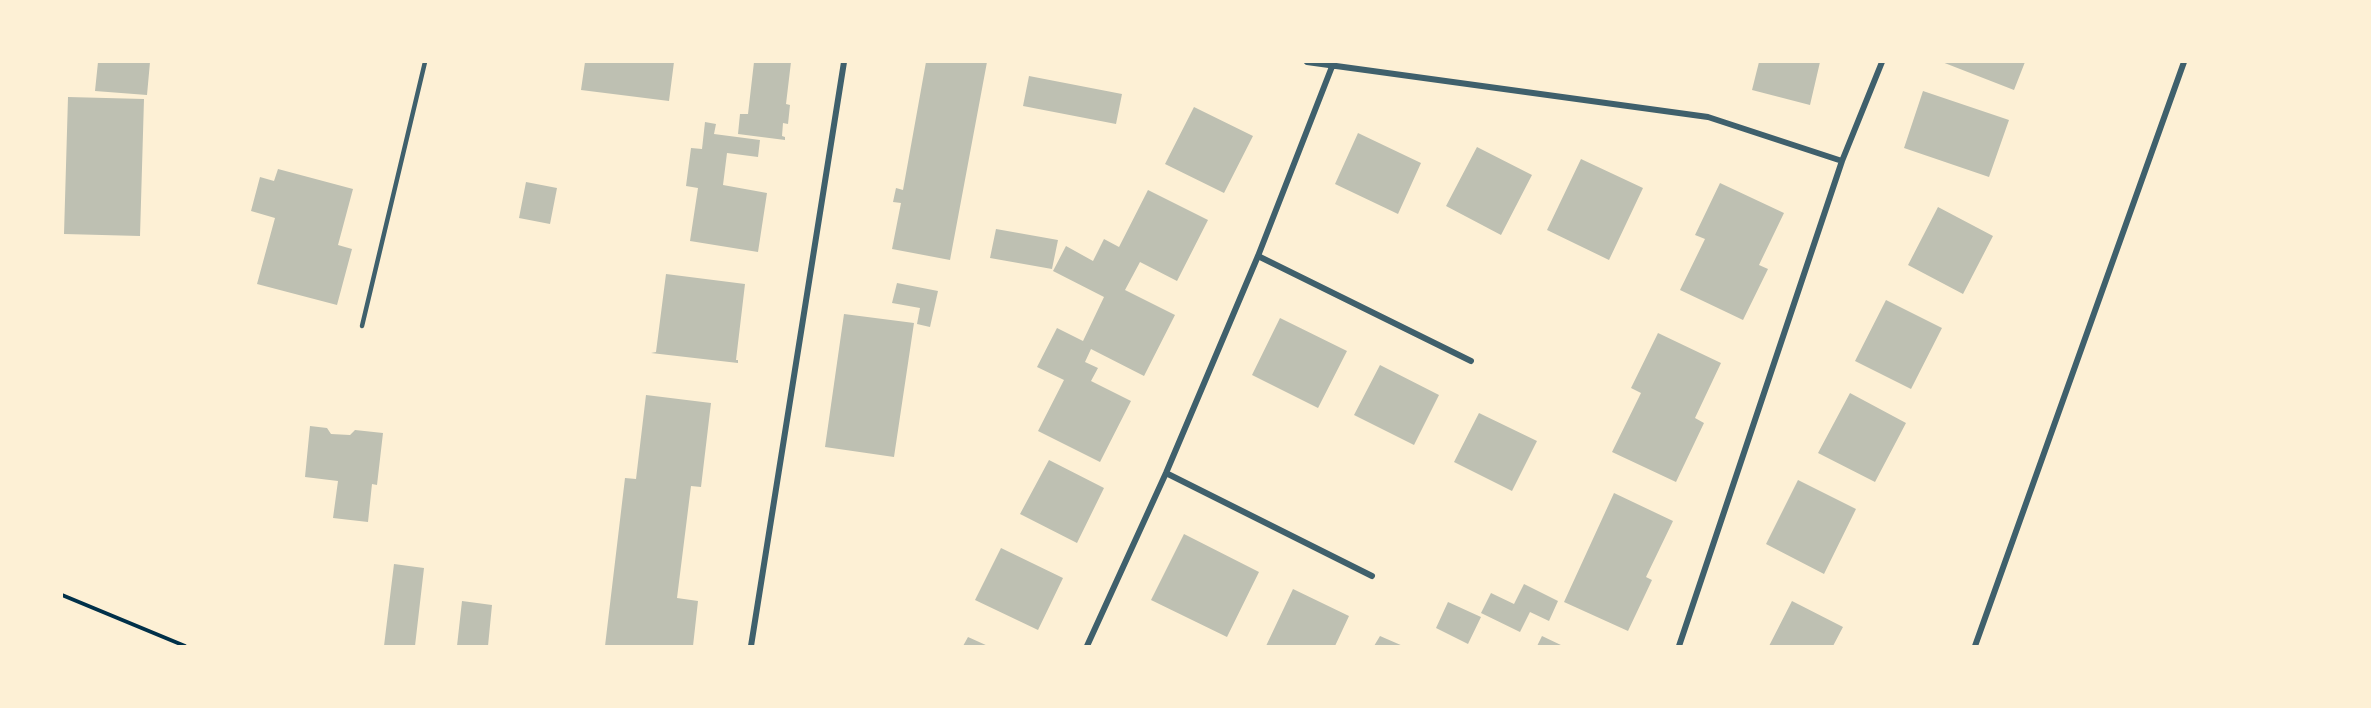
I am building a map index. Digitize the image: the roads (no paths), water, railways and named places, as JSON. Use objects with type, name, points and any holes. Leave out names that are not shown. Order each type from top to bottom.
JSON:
[{"type":"street","points":[[751,646],[844,62]]},
{"type":"street","points":[[1307,62],[1708,117],[1842,161]]},
{"type":"street","points":[[1679,646],[1842,161],[1882,62]]},
{"type":"street","points":[[1975,646],[2184,62]]},
{"type":"street","points":[[1087,646],[1166,473],[1258,256],[1333,64]]},
{"type":"street","points":[[1258,256],[1471,361]]},
{"type":"street","points":[[1166,473],[1371,576]]},
{"type":"lane","points":[[362,326],[425,62]]}]
